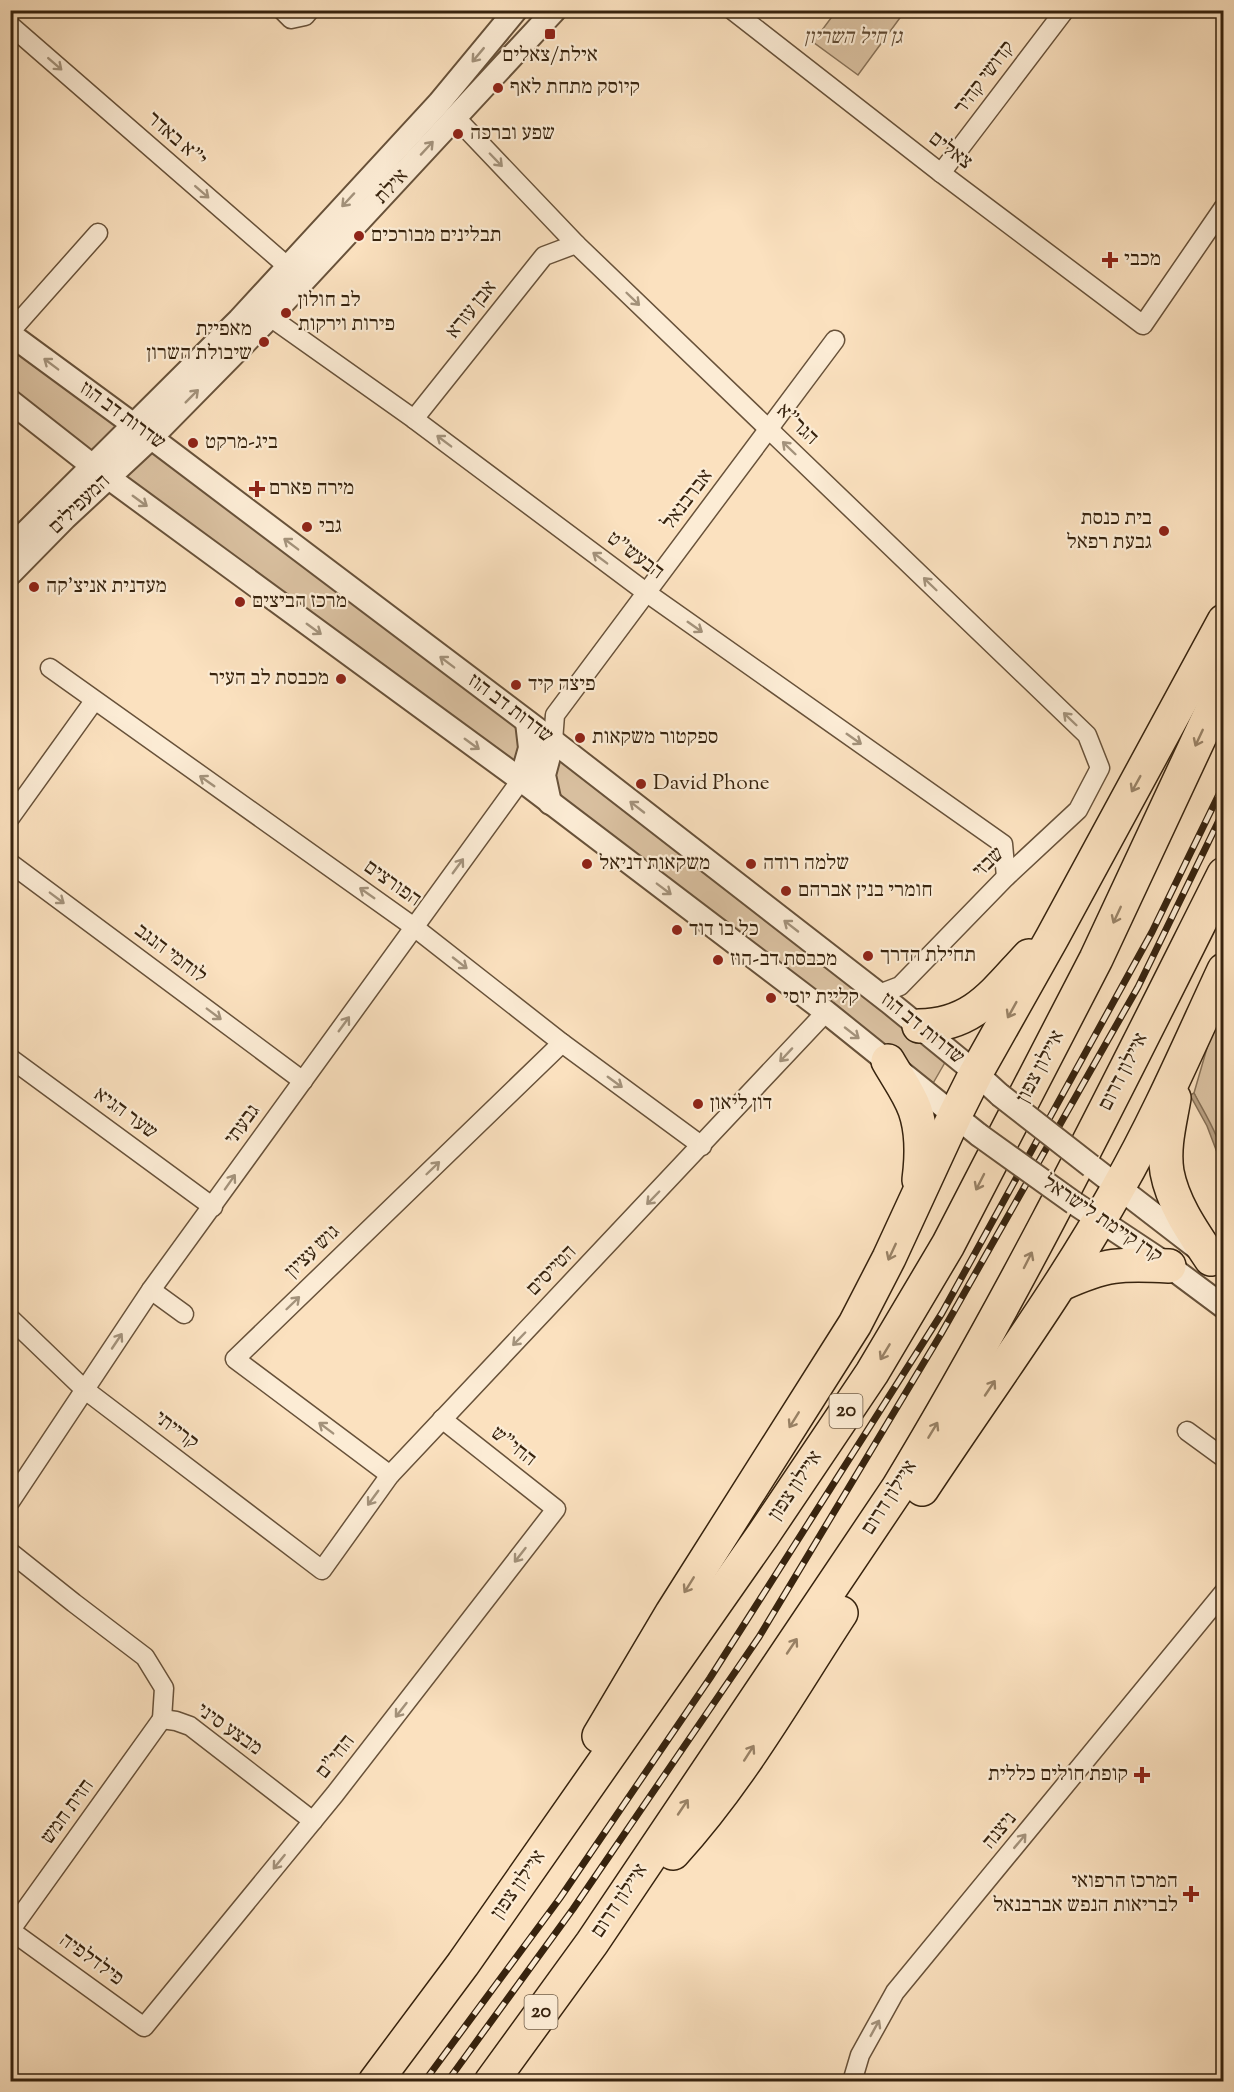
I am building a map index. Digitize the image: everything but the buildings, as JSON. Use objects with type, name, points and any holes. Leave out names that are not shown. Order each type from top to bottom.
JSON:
[{"type":"highway","points":[[463,1964],[672,1613],[855,1324],[917,1199],[967,1125],[976,1073],[1061,922],[1224,621]]},
{"type":"highway","name":"איילון צפון","points":[[375,2082],[463,1964],[763,1535],[878,1363],[948,1245],[1096,959],[1224,685]]},
{"type":"highway","name":"איילון דרום","points":[[490,2082],[592,1943],[891,1498],[945,1411],[998,1317],[1224,874]]},
{"type":"highway","points":[[909,1018],[941,1026],[965,1016],[982,1005],[1061,922]]},
{"type":"highway","points":[[592,1943],[695,1829],[726,1788],[924,1486],[1061,1284],[1086,1211],[1119,1187],[1224,970]]},
{"type":"highway","points":[[888,1061],[915,1109],[921,1135],[922,1156],[917,1199]]},
{"type":"highway","points":[[1180,1063],[1167,1137],[1167,1170],[1186,1222],[1217,1264]]},
{"type":"highway","points":[[1061,1284],[1088,1272],[1112,1265],[1169,1266]]},
{"type":"street","points":[[287,15],[305,16],[310,10]]},
{"type":"street","name":"אילת","points":[[142,431],[239,320],[454,84],[516,10]]},
{"type":"street","name":"אילת","points":[[142,431],[270,317],[555,10]]},
{"type":"street","name":"צאלים","points":[[732,10],[1143,325],[1224,207]]},
{"type":"street","name":"קדושי קהיר","points":[[941,172],[1065,10]]},
{"type":"street","name":"י\"א באדר","points":[[10,26],[287,267]]},
{"type":"street","points":[[454,84],[453,104],[456,118]]},
{"type":"street","name":"הגר\"א","points":[[456,118],[576,244],[1087,735],[1100,768]]},
{"type":"street","points":[[10,333],[98,233]]},
{"type":"street","name":"אבן עזרא","points":[[414,419],[544,256],[576,244]]},
{"type":"street","points":[[287,267],[320,264]]},
{"type":"street","points":[[239,320],[270,317]]},
{"type":"street","name":"הבעש\"ט","points":[[270,317],[414,419],[647,593],[1003,844],[1034,852]]},
{"type":"street","name":"שדרות דב הוז","points":[[10,333],[527,722],[889,990],[909,1018],[1000,1095],[1092,1166]]},
{"type":"street","name":"אברבנאל","points":[[555,715],[835,340]]},
{"type":"street","points":[[10,401],[101,472],[521,780],[826,1012],[967,1125]]},
{"type":"street","name":"המעפילים","points":[[10,574],[65,518],[101,472],[142,431]]},
{"type":"street","points":[[52,507],[69,466],[58,438]]},
{"type":"street","name":"המעפילים","points":[[10,548],[52,507],[101,472]]},
{"type":"street","name":"הפורצים","points":[[50,668],[414,927],[562,1043],[702,1146]]},
{"type":"street","points":[[10,818],[94,701]]},
{"type":"street","points":[[521,780],[530,748],[527,722],[555,715],[554,741],[544,775],[550,803]]},
{"type":"street","name":"שבזי","points":[[889,990],[1078,810],[1100,768]]},
{"type":"street","name":"גבעתי","points":[[10,1503],[151,1290],[521,780]]},
{"type":"street","points":[[1003,844],[1006,877]]},
{"type":"street","name":"לוחמי הנגב","points":[[10,863],[303,1081]]},
{"type":"street","name":"הטייסים","points":[[322,1570],[390,1475],[826,1012]]},
{"type":"street","name":"גוש עציון","points":[[390,1475],[235,1359],[562,1043]]},
{"type":"street","name":"שער הגיא","points":[[10,1058],[213,1207]]},
{"type":"street","name":"קרן קיימת לישראל","points":[[967,1125],[1224,1307]]},
{"type":"street","name":"קרן קיימת לישראל","points":[[1092,1166],[1217,1264]]},
{"type":"street","points":[[151,1290],[184,1314]]},
{"type":"street","name":"קרייתי","points":[[10,1318],[84,1389],[322,1570]]},
{"type":"street","name":"החי\"ש","points":[[442,1419],[556,1509]]},
{"type":"street","points":[[1187,1431],[1224,1458]]},
{"type":"street","name":"החי\"ם","points":[[144,2026],[313,1821],[556,1509]]},
{"type":"street","name":"מבצע סיני","points":[[10,1552],[146,1657],[164,1688],[162,1719],[176,1720],[189,1726],[313,1821]]},
{"type":"street","name":"ניצנה","points":[[852,2082],[861,2055],[895,1992],[1224,1592]]},
{"type":"street","name":"חזית חמש","points":[[11,1930],[162,1719]]},
{"type":"street","name":"פילדלפיה","points":[[11,1930],[144,2026]]},
{"type":"green space","name":"גן חיל השריון","points":[[837,10],[905,10],[858,75],[813,42]]},
{"type":"green space","points":[[10,334],[134,425],[94,467],[11,401]]},
{"type":"green space","points":[[151,438],[527,722],[521,780],[109,478]]},
{"type":"green space","points":[[553,741],[951,1052],[928,1092],[550,803]]},
{"type":"green space","points":[[1223,1007],[1223,1156],[1194,1093],[1209,1041]]},
{"type":"shaded area","points":[[1194,1093],[1221,1149],[1223,1168],[1207,1126],[1190,1095]]},
{"type":"railway","points":[[424,2082],[560,1898],[710,1678],[942,1313],[1152,932],[1224,784]]},
{"type":"railway","points":[[447,2082],[573,1909],[759,1637],[941,1334],[1138,987],[1224,810]]},
{"type":"place","name":"אילת/צאלים","points":[[550,34]]},
{"type":"place","name":"קיוסק מתחת לאף","points":[[498,88]]},
{"type":"place","name":"שפע וברכה","points":[[458,134]]},
{"type":"place","name":"תבלינים מבורכים","points":[[359,236]]},
{"type":"place","name":"מכבי","points":[[1110,260]]},
{"type":"place","name":"לב חולון פירות וירקות","points":[[286,313]]},
{"type":"place","name":"מאפיית שיבולת השרון","points":[[264,342]]},
{"type":"place","name":"ביג-מרקט","points":[[193,443]]},
{"type":"place","name":"מירה פארם","points":[[257,489]]},
{"type":"place","name":"גבי","points":[[307,527]]},
{"type":"place","name":"בית כנסת גבעת רפאל","points":[[1164,531]]},
{"type":"place","name":"מעדנית אניצ'קה","points":[[34,587]]},
{"type":"place","name":"מרכז הביצים","points":[[240,602]]},
{"type":"place","name":"מכבסת לב העיר","points":[[341,679]]},
{"type":"place","name":"פיצה קיד","points":[[516,685]]},
{"type":"place","name":"ספקטור משקאות","points":[[580,738]]},
{"type":"place","name":"David Phone","points":[[641,784]]},
{"type":"place","name":"משקאות דניאל","points":[[587,864]]},
{"type":"place","name":"שלמה רודה","points":[[751,864]]},
{"type":"place","name":"חומרי בנין אברהם","points":[[786,891]]},
{"type":"place","name":"כל בו דוד","points":[[677,930]]},
{"type":"place","name":"תחילת הדרך","points":[[868,956]]},
{"type":"place","name":"מכבסת דב-הוז","points":[[718,960]]},
{"type":"place","name":"קליית יוסי","points":[[771,998]]},
{"type":"place","name":"דון ליאון","points":[[698,1104]]},
{"type":"place","name":"קופת חולים כללית","points":[[1142,1775]]},
{"type":"place","name":"המרכז הרפואי לבריאות הנפש אברבנאל","points":[[1191,1894]]}]
